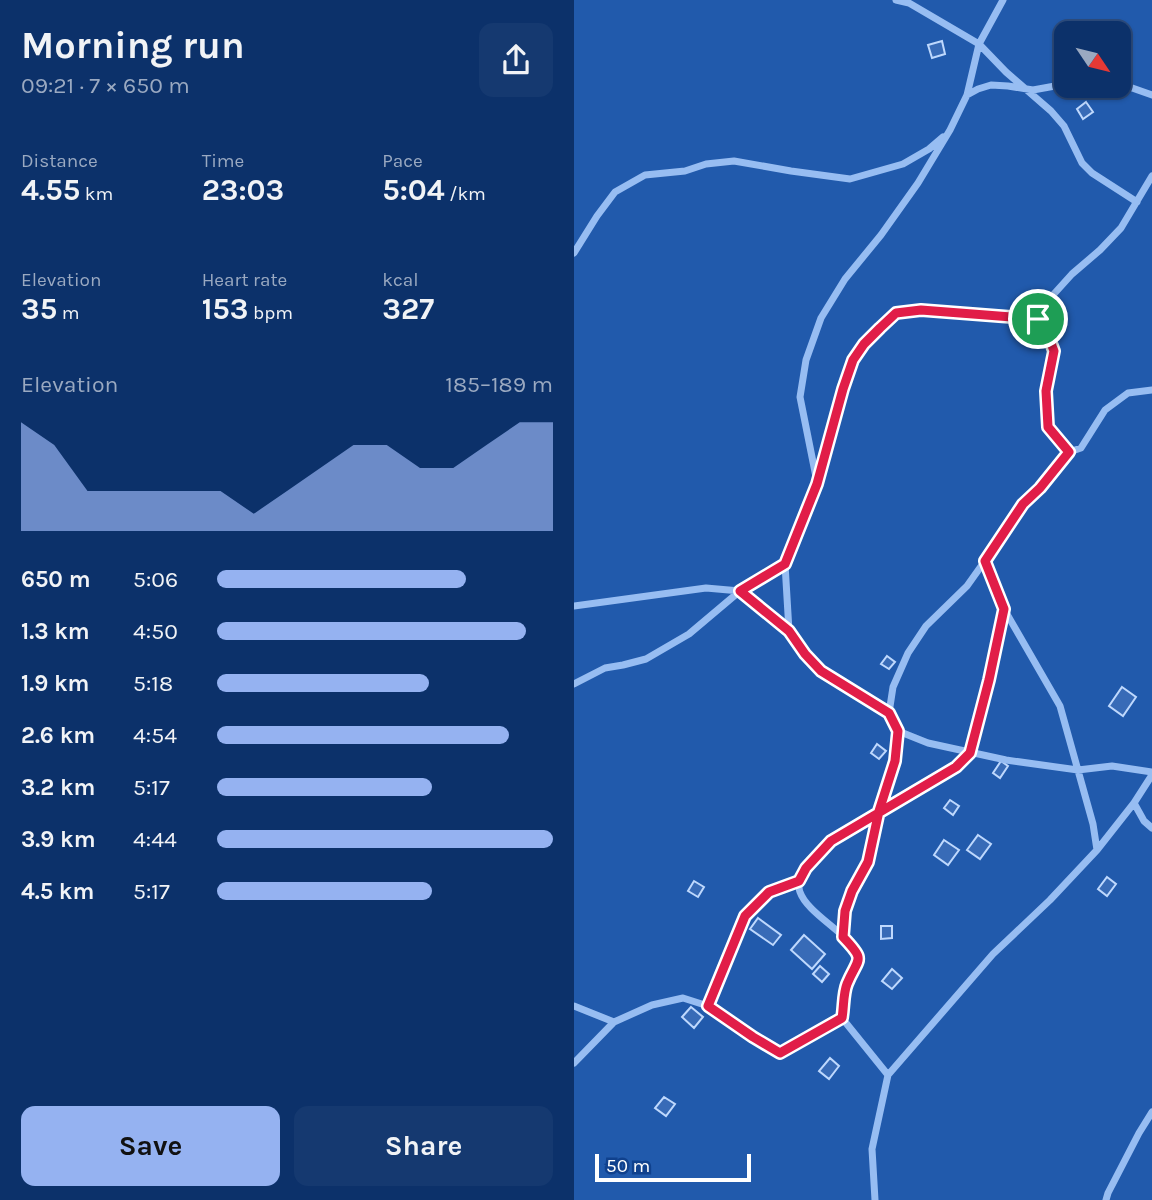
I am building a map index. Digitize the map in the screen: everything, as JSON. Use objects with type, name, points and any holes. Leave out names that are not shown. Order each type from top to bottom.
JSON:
[{"type":"street","points":[[896,0],[909,3],[979,44],[1051,111],[1064,126],[1082,163],[1092,173],[1138,202]]},
{"type":"street","points":[[817,484],[800,397],[806,360],[821,318],[845,279],[918,183],[950,130],[967,95],[979,44],[1003,0]]},
{"type":"street","points":[[967,95],[991,85],[1025,89],[1054,87]]},
{"type":"street","points":[[1131,88],[1152,95]]},
{"type":"street","points":[[574,253],[615,192],[645,176],[734,161],[850,178],[903,164],[929,149],[950,130]]},
{"type":"street","points":[[1038,319],[1053,295],[1072,274],[1121,229],[1152,176]]},
{"type":"street","points":[[789,631],[785,564],[817,484],[853,360],[864,344],[896,313],[921,310],[1038,319]]},
{"type":"street","points":[[1038,319],[1054,351],[1046,391],[1048,427],[1069,452]]},
{"type":"street","points":[[889,713],[893,687],[908,653],[926,626],[967,586],[1023,504],[1040,488],[1069,452],[1081,447],[1105,410],[1115,401],[1128,393],[1152,390]]},
{"type":"street","points":[[985,561],[1004,609],[1060,706],[1093,824],[1097,850]]},
{"type":"street","points":[[574,684],[605,668],[646,659],[689,634],[740,591],[785,564]]},
{"type":"street","points":[[574,606],[706,588],[740,591],[789,631],[821,671],[889,713],[898,731],[895,761],[879,811],[868,862],[852,891],[845,911],[843,937]]},
{"type":"street","points":[[888,1075],[842,1018],[846,986],[859,964],[855,949],[813,911],[800,892],[799,881],[806,868],[831,841],[956,767],[970,753],[1004,609]]},
{"type":"street","points":[[875,1200],[872,1149],[888,1075],[993,954],[1050,900],[1097,850],[1134,803],[1152,774],[1112,766],[1077,770],[970,753],[928,743],[898,731]]},
{"type":"street","points":[[1134,803],[1144,821],[1152,828]]},
{"type":"street","points":[[574,1063],[614,1023],[652,1005],[682,998],[708,1006],[745,916],[769,892],[799,881]]},
{"type":"street","points":[[574,1006],[614,1023]]},
{"type":"street","points":[[1107,1200],[1108,1193],[1152,1112]]},
{"type":"path","points":[[708,1006],[780,1053],[842,1018]]},
{"type":"shaded area","points":[[574,0],[1152,0],[1152,1200],[574,1200]]},
{"type":"building","points":[[942,41],[945,54],[932,58],[928,45]]},
{"type":"building","points":[[1086,102],[1093,112],[1083,119],[1077,109]]},
{"type":"building","points":[[887,656],[895,662],[889,669],[881,664]]},
{"type":"building","points":[[1122,687],[1136,697],[1123,716],[1109,706]]},
{"type":"building","points":[[877,744],[886,751],[879,759],[871,753]]},
{"type":"building","points":[[1001,761],[1008,766],[1000,778],[993,773]]},
{"type":"building","points":[[950,800],[959,806],[953,815],[944,808]]},
{"type":"building","points":[[978,835],[991,844],[980,859],[967,850]]},
{"type":"building","points":[[944,840],[959,850],[948,865],[934,855]]},
{"type":"building","points":[[1107,877],[1116,884],[1107,896],[1098,889]]},
{"type":"building","points":[[694,881],[704,887],[698,897],[688,891]]},
{"type":"building","points":[[758,918],[781,935],[773,945],[750,929]]},
{"type":"building","points":[[881,926],[892,926],[892,938],[881,939]]},
{"type":"building","points":[[804,935],[825,954],[812,969],[791,950]]},
{"type":"building","points":[[820,966],[829,974],[822,982],[813,974]]},
{"type":"building","points":[[892,969],[902,978],[892,989],[882,981]]},
{"type":"building","points":[[691,1007],[703,1017],[694,1028],[682,1017]]},
{"type":"building","points":[[830,1058],[839,1066],[829,1079],[819,1071]]},
{"type":"building","points":[[664,1097],[675,1104],[666,1116],[655,1108]]},
{"type":"route","points":[[1038,319],[921,310],[896,313],[864,344],[853,360],[817,484],[785,564],[740,591],[789,631],[821,671],[889,713],[898,731],[895,761],[879,811],[868,862],[852,891],[845,911],[843,937],[855,949],[859,964],[846,986],[842,1018],[780,1053],[708,1006],[745,916],[769,892],[799,881],[806,868],[831,841],[879,811],[956,767],[970,753],[1004,609],[985,561],[1023,504],[1040,488],[1069,452],[1048,427],[1046,391],[1054,351],[1038,319]]}]
